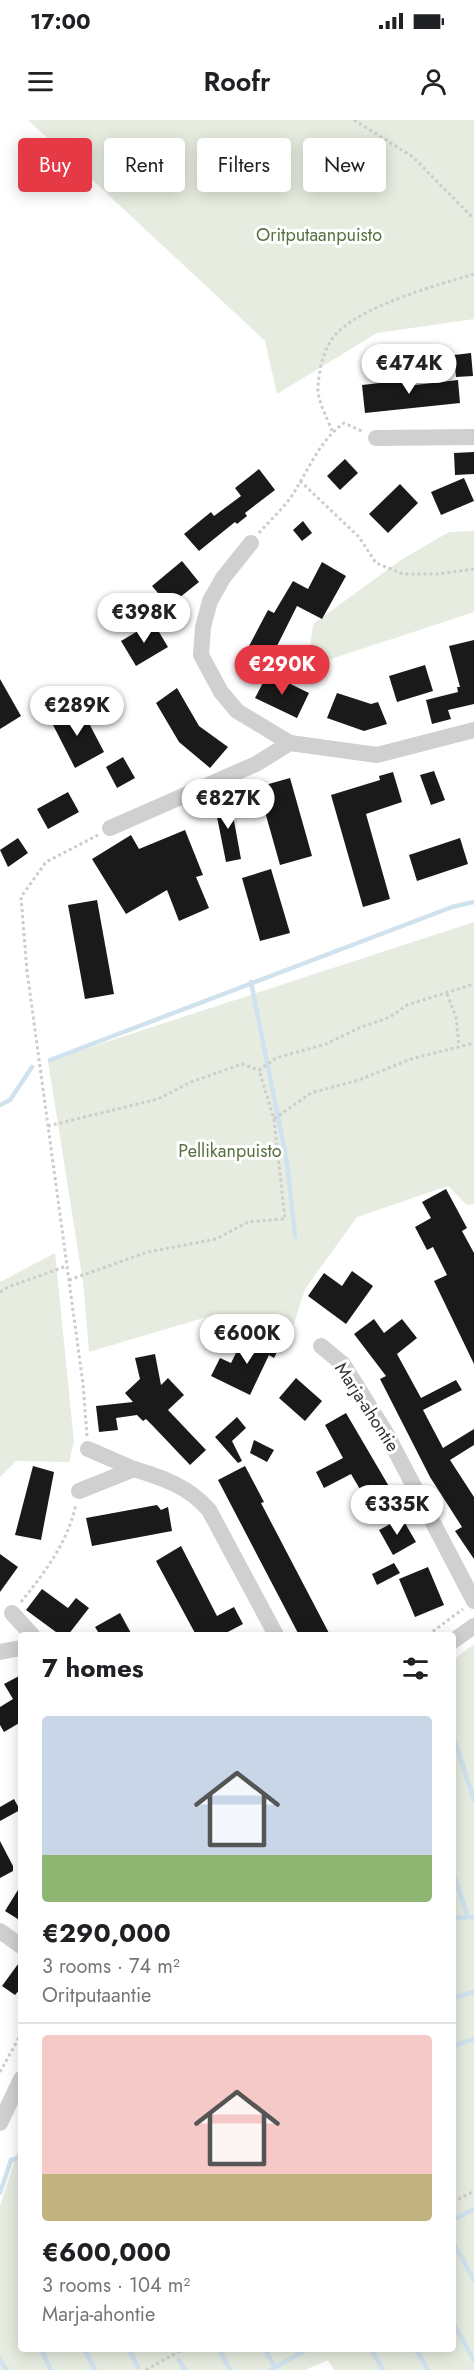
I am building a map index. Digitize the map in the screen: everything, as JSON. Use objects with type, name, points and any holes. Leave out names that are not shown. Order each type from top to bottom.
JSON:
[{"type":"street","points":[[376,438],[474,437]]},
{"type":"street","points":[[251,543],[223,578],[210,601],[203,627],[201,655],[221,692],[237,711],[290,743],[377,755],[474,730]]},
{"type":"street","points":[[110,828],[256,764],[290,743]]},
{"type":"street","name":"Marja-ahontie","points":[[321,1346],[343,1364],[386,1433],[469,1604]]},
{"type":"street","points":[[88,1449],[134,1469],[173,1482],[197,1497],[208,1510],[274,1632]]},
{"type":"street","points":[[79,1491],[134,1469]]},
{"type":"street","points":[[12,1613],[29,1632]]},
{"type":"street","points":[[456,1639],[474,1626]]},
{"type":"street","points":[[0,1652],[18,1649]]},
{"type":"street","points":[[0,1931],[18,1944]]},
{"type":"street","points":[[0,2123],[18,2085]]},
{"type":"path","points":[[354,120],[413,157],[474,219]]},
{"type":"path","points":[[332,431],[318,390],[324,352],[337,332],[364,314],[438,284],[474,274]]},
{"type":"path","points":[[251,543],[291,496],[332,431],[344,423],[376,438]]},
{"type":"path","points":[[300,481],[359,537],[376,562],[403,574],[436,574],[474,570]]},
{"type":"path","points":[[88,1449],[83,1384],[27,971],[21,897],[46,862],[110,828]]},
{"type":"path","points":[[259,1070],[271,1062],[326,1044],[359,1028],[390,1017],[407,1005],[474,984]]},
{"type":"path","points":[[447,994],[456,1017],[459,1046]]},
{"type":"path","points":[[275,1118],[311,1093],[359,1080],[411,1059],[474,1043]]},
{"type":"path","points":[[48,1126],[158,1099],[191,1082],[242,1064],[259,1070]]},
{"type":"path","points":[[69,1280],[148,1252],[216,1239],[248,1222],[285,1219],[275,1118],[259,1070]]},
{"type":"path","points":[[0,1292],[67,1266]]},
{"type":"path","points":[[12,1613],[51,1564],[73,1521],[79,1491]]},
{"type":"path","points":[[432,1632],[469,1604]]},
{"type":"path","points":[[0,2072],[18,2039]]},
{"type":"path","points":[[456,2200],[474,2191]]},
{"type":"path","points":[[146,2370],[178,2352]]},
{"type":"green space","name":"Oritputaanpuisto","points":[[28,120],[474,120],[474,319],[377,333],[277,394],[265,341],[105,192],[185,192],[185,138],[104,138],[104,191],[92,180],[92,138],[47,138]]},
{"type":"green space","points":[[474,531],[474,612],[325,661],[310,648],[313,624],[401,560],[449,532]]},
{"type":"green space","name":"Pellikanpuisto","points":[[474,922],[474,1204],[467,1205],[448,1186],[357,1217],[305,1289],[289,1339],[213,1315],[89,1352],[83,1282],[48,1061]]},
{"type":"green space","points":[[55,1253],[74,1442],[69,1462],[16,1461],[0,1477],[0,1282]]},
{"type":"green space","points":[[474,1644],[474,2370],[334,2370],[328,2360],[305,2370],[0,2370],[0,2206],[18,2152],[18,2352],[456,2352],[456,1658]]},
{"type":"building","points":[[471,353],[473,376],[456,377],[454,355]]},
{"type":"building","points":[[407,380],[407,386],[458,380],[460,403],[365,413],[362,385]]},
{"type":"building","points":[[474,452],[474,474],[455,475],[454,453]]},
{"type":"building","points":[[345,459],[358,473],[340,490],[327,476]]},
{"type":"building","points":[[259,469],[275,490],[245,513],[247,516],[237,524],[235,522],[199,551],[184,534],[211,512],[214,516],[241,496],[235,488]]},
{"type":"building","points":[[464,478],[474,501],[441,515],[431,492]]},
{"type":"building","points":[[400,484],[418,503],[388,533],[369,514]]},
{"type":"building","points":[[303,521],[312,533],[302,541],[293,530]]},
{"type":"building","points":[[182,561],[199,582],[169,606],[152,586]]},
{"type":"building","points":[[322,562],[346,576],[322,619],[297,606],[271,658],[249,646],[268,610],[274,613],[293,581],[308,589]]},
{"type":"building","points":[[153,622],[168,647],[136,666],[121,641]]},
{"type":"building","points":[[474,640],[474,704],[448,710],[451,719],[432,724],[426,700],[458,692],[457,687],[460,687],[449,646]]},
{"type":"building","points":[[425,665],[433,691],[397,702],[389,676]]},
{"type":"building","points":[[268,673],[309,693],[297,718],[255,698]]},
{"type":"building","points":[[0,679],[21,716],[0,729]]},
{"type":"building","points":[[177,688],[199,726],[228,747],[210,768],[179,742],[156,703]]},
{"type":"building","points":[[337,693],[371,704],[378,702],[387,724],[364,731],[327,718]]},
{"type":"building","points":[[80,706],[104,752],[75,768],[51,721]]},
{"type":"building","points":[[123,757],[135,778],[117,788],[106,767]]},
{"type":"building","points":[[434,771],[445,800],[431,805],[420,775]]},
{"type":"building","points":[[393,772],[402,802],[366,814],[390,899],[363,907],[331,795],[380,780],[379,776]]},
{"type":"building","points":[[290,778],[312,856],[280,865],[258,787]]},
{"type":"building","points":[[68,792],[79,812],[48,829],[37,809]]},
{"type":"building","points":[[230,799],[241,859],[226,862],[214,802]]},
{"type":"building","points":[[185,830],[203,875],[196,877],[209,908],[179,921],[167,890],[126,914],[92,859],[131,835],[139,849]]},
{"type":"building","points":[[18,838],[28,853],[8,867],[0,850]]},
{"type":"building","points":[[460,838],[468,864],[417,881],[409,855]]},
{"type":"building","points":[[271,869],[290,933],[260,941],[242,878]]},
{"type":"building","points":[[97,900],[114,994],[85,999],[68,905]]},
{"type":"building","points":[[446,1189],[467,1228],[462,1231],[474,1253],[474,1364],[434,1281],[447,1275],[433,1247],[427,1250],[415,1227],[431,1218],[422,1202]]},
{"type":"building","points":[[352,1271],[373,1286],[346,1324],[308,1296],[324,1273],[342,1286]]},
{"type":"building","points":[[374,1319],[384,1333],[402,1319],[417,1338],[397,1354],[421,1398],[456,1380],[462,1390],[423,1410],[443,1448],[474,1429],[474,1445],[450,1460],[474,1497],[474,1559],[455,1531],[462,1527],[430,1477],[380,1379],[386,1376],[354,1334]]},
{"type":"building","points":[[265,1332],[283,1340],[274,1358],[269,1355],[250,1395],[211,1376],[220,1358],[231,1363],[239,1347],[254,1354]]},
{"type":"building","points":[[155,1354],[161,1385],[168,1378],[184,1395],[168,1410],[206,1450],[190,1465],[146,1419],[143,1421],[137,1415],[116,1418],[118,1430],[99,1432],[96,1406],[133,1402],[125,1393],[140,1379],[135,1358]]},
{"type":"building","points":[[296,1378],[322,1401],[305,1421],[279,1398]]},
{"type":"building","points":[[346,1413],[394,1495],[371,1508],[351,1474],[324,1488],[316,1472],[343,1458],[325,1425]]},
{"type":"building","points":[[237,1417],[246,1428],[232,1441],[242,1461],[238,1463],[215,1437]]},
{"type":"building","points":[[254,1440],[274,1450],[267,1462],[250,1453]]},
{"type":"building","points":[[33,1466],[54,1472],[41,1540],[15,1535]]},
{"type":"building","points":[[245,1466],[264,1502],[261,1503],[328,1632],[297,1632],[218,1480]]},
{"type":"building","points":[[157,1505],[161,1510],[168,1507],[172,1531],[92,1546],[86,1518]]},
{"type":"building","points":[[402,1518],[416,1542],[393,1555],[379,1530]]},
{"type":"building","points":[[181,1546],[217,1616],[234,1607],[243,1624],[228,1632],[194,1632],[156,1561]]},
{"type":"building","points":[[0,1554],[18,1567],[0,1592]]},
{"type":"building","points":[[394,1563],[400,1573],[377,1585],[372,1574]]},
{"type":"building","points":[[428,1567],[444,1605],[415,1617],[399,1579]]},
{"type":"building","points":[[42,1589],[68,1608],[76,1598],[89,1608],[70,1632],[56,1632],[26,1610]]},
{"type":"building","points":[[120,1613],[130,1632],[98,1632],[95,1627]]},
{"type":"building","points":[[18,1677],[18,1724],[4,1732],[0,1725],[0,1707],[13,1699],[4,1684]]},
{"type":"building","points":[[14,1799],[18,1811],[0,1821],[0,1807]]},
{"type":"building","points":[[0,1841],[13,1866],[13,1871],[0,1878]]},
{"type":"building","points":[[18,1890],[18,1919],[5,1911]]},
{"type":"building","points":[[18,1964],[18,1992],[15,1995],[2,1986]]},
{"type":"waterway","points":[[50,1060],[452,907],[474,902]]},
{"type":"waterway","points":[[251,982],[287,1162],[295,1237]]},
{"type":"waterway","points":[[0,1105],[10,1100],[32,1067]]},
{"type":"waterway","points":[[456,1744],[474,1800]]},
{"type":"waterway","points":[[456,1882],[468,1917]]},
{"type":"waterway","points":[[456,1918],[474,1917]]},
{"type":"waterway","points":[[456,1997],[474,1992]]},
{"type":"waterway","points":[[456,2045],[474,2039]]},
{"type":"waterway","points":[[0,2193],[11,2160],[18,2158]]},
{"type":"waterway","points":[[456,2218],[474,2209]]},
{"type":"waterway","points":[[456,2247],[474,2280]]},
{"type":"waterway","points":[[456,2328],[474,2360]]},
{"type":"waterway","points":[[42,2352],[51,2370]]},
{"type":"waterway","points":[[86,2352],[95,2370]]},
{"type":"waterway","points":[[130,2352],[138,2367]]},
{"type":"waterway","points":[[221,2352],[230,2370]]},
{"type":"waterway","points":[[267,2352],[275,2368]]},
{"type":"waterway","points":[[271,2370],[302,2352]]},
{"type":"waterway","points":[[373,2352],[383,2370]]},
{"type":"waterway","points":[[418,2352],[428,2370]]},
{"type":"waterway","points":[[0,2359],[6,2370]]},
{"type":"waterway","points":[[179,2360],[185,2370]]}]
